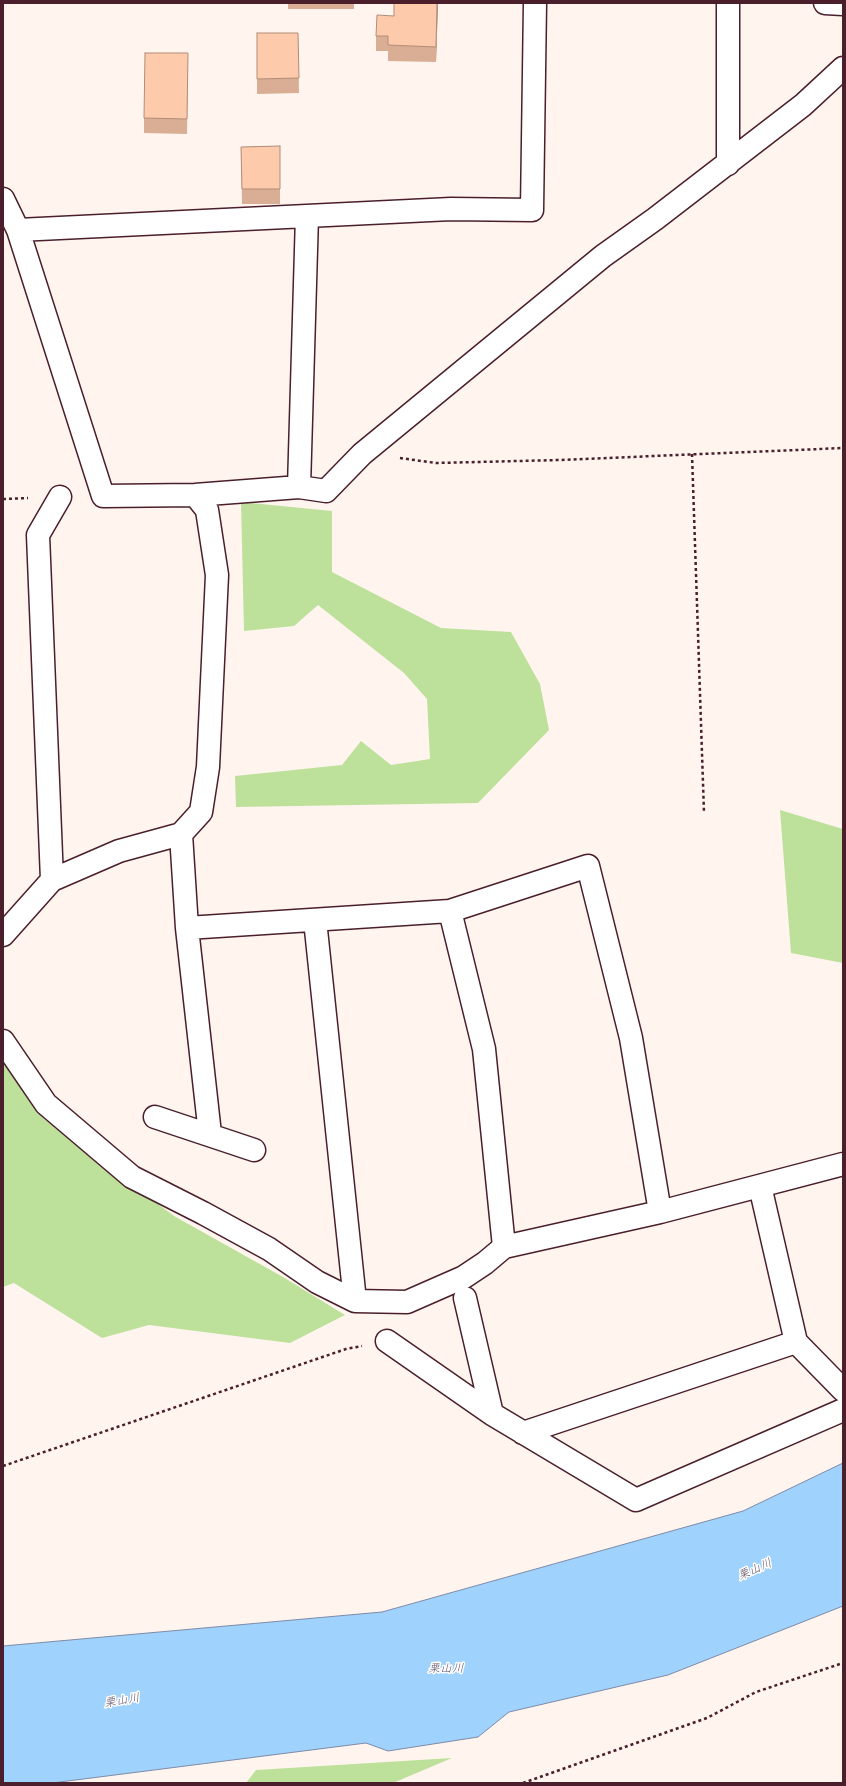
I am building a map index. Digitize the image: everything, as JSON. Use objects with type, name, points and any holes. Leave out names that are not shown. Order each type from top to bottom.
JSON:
[{"type":"street","points":[[18,230],[452,209],[532,210],[535,3]]},
{"type":"street","points":[[728,3],[728,164]]},
{"type":"street","points":[[825,3],[843,4]]},
{"type":"street","points":[[3,199],[18,230],[103,496],[195,495],[298,487],[326,491],[362,454],[603,256],[728,164],[803,105],[843,68]]},
{"type":"street","points":[[298,487],[308,216]]},
{"type":"street","points":[[3,935],[52,880],[119,851],[181,834],[200,812],[208,767],[217,575],[207,510],[195,495]]},
{"type":"street","points":[[52,880],[38,535],[60,497]]},
{"type":"street","points":[[181,834],[187,928],[210,1134]]},
{"type":"street","points":[[187,928],[450,911],[588,866],[631,1038],[660,1212]]},
{"type":"street","points":[[450,911],[484,1049],[504,1247]]},
{"type":"street","points":[[315,920],[356,1301]]},
{"type":"street","points":[[3,1041],[46,1104],[132,1177],[269,1249],[317,1282],[356,1301],[407,1302],[464,1277],[485,1263],[504,1247],[660,1212],[843,1164]]},
{"type":"street","points":[[155,1117],[210,1134],[254,1150]]},
{"type":"street","points":[[760,1186],[796,1342],[843,1390]]},
{"type":"street","points":[[465,1298],[492,1414]]},
{"type":"street","points":[[387,1341],[492,1414],[636,1500],[843,1410]]},
{"type":"street","points":[[523,1433],[796,1342]]},
{"type":"path","points":[[362,454],[436,463],[560,460],[843,448]]},
{"type":"path","points":[[692,454],[704,813]]},
{"type":"path","points":[[3,1466],[346,1349],[387,1341]]},
{"type":"path","points":[[523,1783],[707,1718],[756,1692],[843,1663]]},
{"type":"green space","points":[[241,502],[332,511],[332,572],[441,628],[511,632],[540,684],[549,730],[478,803],[236,807],[235,776],[342,765],[361,741],[391,765],[430,759],[427,699],[404,673],[318,605],[294,626],[244,631]]},
{"type":"green space","points":[[780,810],[843,829],[843,963],[791,953]]},
{"type":"green space","points":[[3,1063],[44,1119],[174,1216],[283,1277],[345,1315],[290,1343],[149,1325],[102,1338],[14,1283],[3,1287]]},
{"type":"green space","points":[[452,1758],[393,1783],[246,1783],[256,1770]]},
{"type":"water","name":"栗山川","points":[[843,1463],[843,1606],[668,1675],[509,1712],[478,1737],[388,1751],[366,1743],[52,1783],[3,1783],[3,1646],[382,1612],[743,1511]]},
{"type":"building","points":[[394,3],[437,3],[436,47],[388,45],[388,36],[376,36],[377,15],[394,16]]},
{"type":"building","points":[[257,33],[298,33],[299,78],[257,79]]},
{"type":"building","points":[[145,53],[188,53],[187,119],[144,118]]},
{"type":"building","points":[[280,146],[280,189],[242,189],[241,147]]}]
